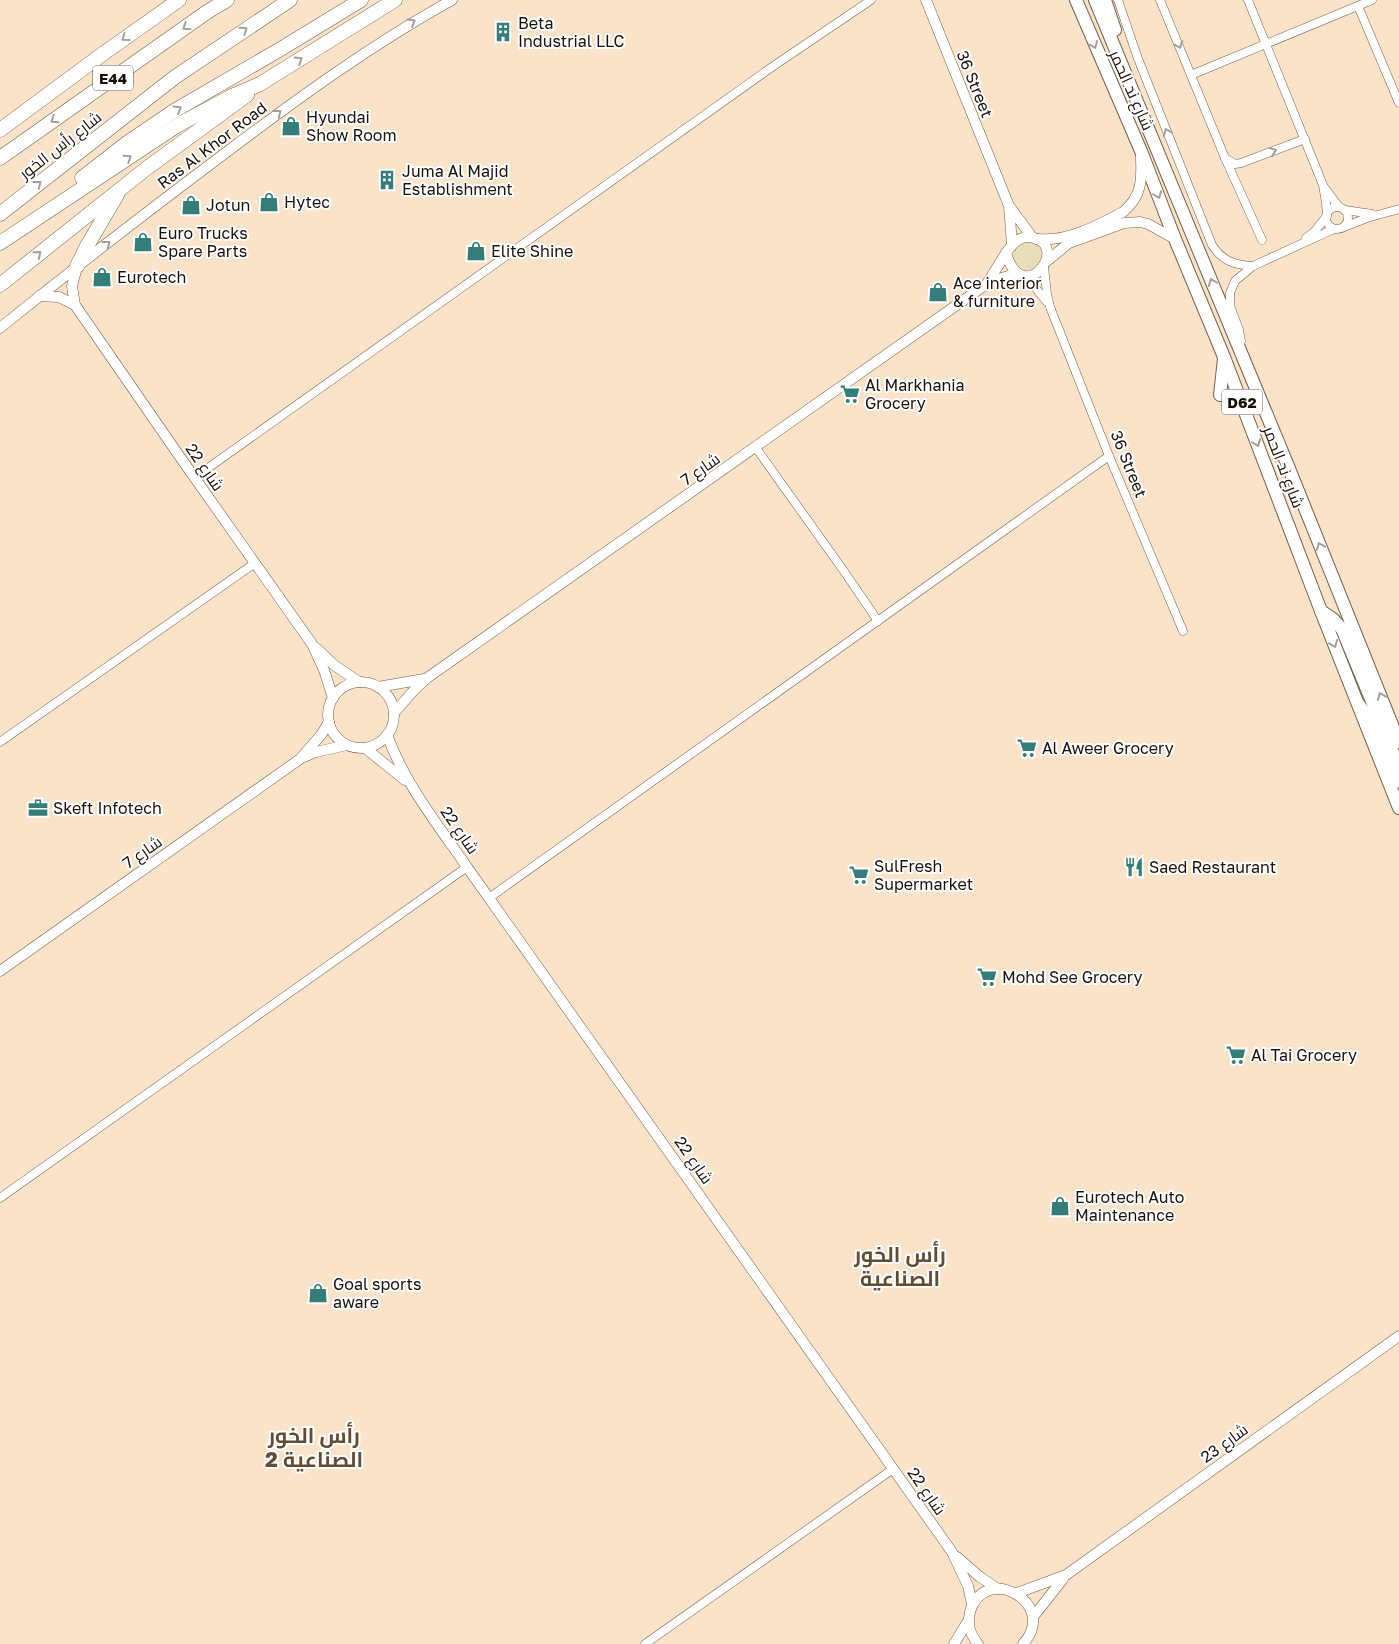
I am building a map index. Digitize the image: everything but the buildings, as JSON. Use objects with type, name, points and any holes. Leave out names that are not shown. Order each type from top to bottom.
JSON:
[{"type":"highway","points":[[0,130],[180,0]]},
{"type":"highway","points":[[207,12],[223,0]]},
{"type":"highway","name":"شارع رأس الخور","points":[[0,158],[207,12],[227,0]]},
{"type":"highway","name":"شارع رأس الخور","points":[[0,214],[175,77],[290,0]]},
{"type":"highway","points":[[28,223],[116,152],[158,122],[361,0]]},
{"type":"highway","points":[[0,285],[123,187],[231,108],[260,84],[396,0]]},
{"type":"highway","points":[[0,243],[178,125],[232,96],[260,84]]},
{"type":"highway","points":[[78,266],[87,246],[123,187]]},
{"type":"main road","name":"شارع ند الحمر","points":[[1076,0],[1141,151],[1224,357],[1399,808]]},
{"type":"main road","name":"شارع ند الحمر","points":[[1095,0],[1399,742]]},
{"type":"main road","points":[[1106,0],[1121,49],[1128,83]]},
{"type":"main road","points":[[1220,395],[1224,357]]},
{"type":"main road","points":[[1321,611],[1333,619],[1342,630],[1399,766]]},
{"type":"main road","points":[[1358,702],[1372,722],[1399,782]]},
{"type":"main road","points":[[1391,720],[1399,733]]},
{"type":"street","name":"Ras Al Khor Road","points":[[0,328],[39,296],[306,92],[395,33],[452,0]]},
{"type":"street","points":[[194,478],[772,68],[871,0]]},
{"type":"street","name":"36 Street","points":[[926,0],[1009,206],[1034,238]]},
{"type":"street","points":[[1118,0],[1137,56],[1212,245],[1224,259],[1232,263],[1253,266]]},
{"type":"street","points":[[1160,0],[1225,158],[1262,240]]},
{"type":"street","points":[[1248,0],[1323,185],[1326,216],[1328,224],[1334,229]]},
{"type":"street","points":[[1191,75],[1372,0]]},
{"type":"street","points":[[1358,6],[1398,98]]},
{"type":"street","points":[[1225,158],[1235,164],[1241,163],[1305,139]]},
{"type":"street","points":[[1141,151],[1142,179],[1140,189],[1131,205],[1123,212],[1067,237],[1052,240],[1025,237],[1018,239],[1009,249],[1009,262],[1020,274],[1035,274],[1069,243],[1124,223],[1140,222],[1148,224],[1175,239]]},
{"type":"street","points":[[1237,182],[1241,163]]},
{"type":"street","points":[[1323,185],[1348,218],[1344,227]]},
{"type":"street","name":"36 Street","points":[[1009,206],[1009,249]]},
{"type":"street","points":[[1296,246],[1314,232],[1331,209],[1379,214]]},
{"type":"street","points":[[1240,350],[1240,337],[1230,306],[1230,293],[1235,281],[1253,266],[1334,229],[1399,209]]},
{"type":"street","points":[[1034,238],[1046,248],[1045,264]]},
{"type":"street","name":"شارع 7","points":[[988,283],[1009,249]]},
{"type":"street","name":"36 Street","points":[[1045,264],[1050,307],[1109,456],[1184,631]]},
{"type":"street","points":[[75,305],[72,286],[78,266]]},
{"type":"street","name":"36 Street","points":[[1020,274],[1042,295],[1050,307]]},
{"type":"street","name":"شارع 7","points":[[427,678],[988,283],[1020,274]]},
{"type":"street","points":[[39,296],[59,297],[75,305]]},
{"type":"street","name":"شارع 22","points":[[75,305],[194,478],[312,644],[324,670],[333,698]]},
{"type":"street","points":[[756,448],[842,567],[878,621]]},
{"type":"street","points":[[489,898],[1109,456]]},
{"type":"street","points":[[0,742],[255,563]]},
{"type":"street","name":"شارع 22","points":[[312,644],[334,665],[359,682]]},
{"type":"street","points":[[378,687],[411,683],[427,678]]},
{"type":"street","points":[[394,713],[427,678]]},
{"type":"street","points":[[359,682],[378,687],[392,703],[394,713],[393,725],[387,735],[373,746],[364,748],[347,745],[339,740],[332,732],[329,722],[328,714],[333,698],[340,690],[359,682]]},
{"type":"street","name":"شارع 7","points":[[300,759],[329,722]]},
{"type":"street","name":"شارع 22","points":[[387,735],[411,786],[467,867],[952,1552],[968,1586],[972,1604]]},
{"type":"street","name":"شارع 7","points":[[0,971],[300,759],[316,752],[347,745]]},
{"type":"street","name":"شارع 22","points":[[364,748],[411,786]]},
{"type":"street","points":[[0,1198],[467,867]]},
{"type":"street","name":"شارع 23","points":[[1032,1617],[1066,1575],[1399,1336]]},
{"type":"street","points":[[645,1644],[893,1469]]},
{"type":"street","name":"شارع 22","points":[[952,1552],[980,1577],[998,1589]]},
{"type":"street","name":"شارع 23","points":[[1017,1593],[1066,1575]]},
{"type":"street","points":[[954,1644],[968,1621],[972,1604],[979,1596],[988,1591],[998,1589],[1017,1593],[1025,1599],[1030,1607],[1032,1617],[1031,1632],[1026,1642]]},
{"type":"street","points":[[968,1621],[971,1635],[978,1644]]},
{"type":"sand","points":[[1028,242],[1038,246],[1042,256],[1038,266],[1028,270],[1018,266],[1014,256],[1018,246]]},
{"type":"place","name":"Beta Industrial LLC","points":[[503,32]]},
{"type":"place","name":"Hyundai Show Room","points":[[291,126]]},
{"type":"place","name":"Juma Al Majid Establishment","points":[[387,180]]},
{"type":"place","name":"Hytec","points":[[269,202]]},
{"type":"place","name":"Jotun","points":[[191,205]]},
{"type":"place","name":"Euro Trucks Spare Parts","points":[[143,242]]},
{"type":"place","name":"Elite Shine","points":[[476,251]]},
{"type":"place","name":"Eurotech","points":[[102,277]]},
{"type":"place","name":"Ace interior & furniture","points":[[938,292]]},
{"type":"place","name":"Al Markhania Grocery","points":[[850,394]]},
{"type":"place","name":"Al Aweer Grocery","points":[[1027,748]]},
{"type":"place","name":"Skeft Infotech","points":[[38,808]]},
{"type":"place","name":"Saed Restaurant","points":[[1134,867]]},
{"type":"place","name":"SulFresh Supermarket","points":[[859,875]]},
{"type":"place","name":"Mohd See Grocery","points":[[987,977]]},
{"type":"place","name":"Al Tai Grocery","points":[[1236,1055]]},
{"type":"place","name":"Eurotech Auto Maintenance","points":[[1060,1206]]},
{"type":"place","name":"Goal sports aware","points":[[318,1293]]},
{"type":"district","name":"رأس الخور الصناعية","points":[[900,1266]]},
{"type":"district","name":"رأس الخور الصناعية 2","points":[[314,1447]]}]
